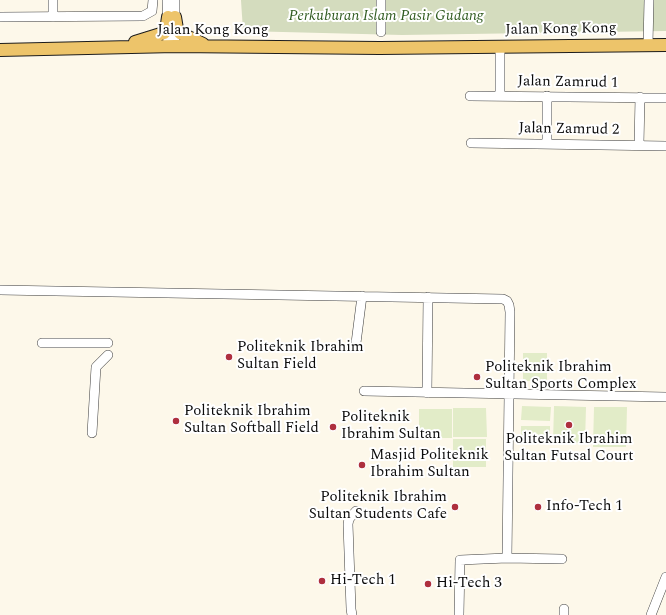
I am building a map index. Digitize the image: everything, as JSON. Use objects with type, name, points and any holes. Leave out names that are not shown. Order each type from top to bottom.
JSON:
[{"type":"main road","points":[[171,17],[180,33],[206,46]]},
{"type":"main road","points":[[116,48],[162,35],[166,30],[171,17]]},
{"type":"main road","name":"Jalan Kong Kong","points":[[0,50],[172,46],[380,48],[666,45]]},
{"type":"street","points":[[53,0],[53,17]]},
{"type":"street","points":[[0,17],[144,16],[152,11],[153,0]]},
{"type":"street","points":[[168,0],[171,17],[172,46]]},
{"type":"street","points":[[171,17],[175,0]]},
{"type":"street","points":[[381,0],[381,32]]},
{"type":"street","points":[[648,45],[649,0]]},
{"type":"street","points":[[500,46],[500,96]]},
{"type":"street","name":"Jalan Zamrud 1","points":[[470,96],[666,98]]},
{"type":"street","points":[[547,96],[547,144]]},
{"type":"street","points":[[639,145],[640,97]]},
{"type":"street","name":"Jalan Zamrud 2","points":[[471,143],[666,146]]},
{"type":"street","points":[[0,290],[499,298],[507,301],[510,312],[507,558]]},
{"type":"street","points":[[356,343],[362,296]]},
{"type":"street","points":[[426,393],[428,297]]},
{"type":"street","points":[[42,343],[108,343]]},
{"type":"street","points":[[92,433],[96,367],[108,355]]},
{"type":"street","points":[[364,391],[666,397]]},
{"type":"street","points":[[352,615],[348,524],[349,519],[356,511]]},
{"type":"street","points":[[459,615],[460,560],[507,558],[562,559]]},
{"type":"street","points":[[651,615],[666,577]]},
{"type":"green space","name":"Perkuburan Islam Pasir Gudang","points":[[241,0],[666,0],[666,31],[402,35],[243,31]]},
{"type":"green space","points":[[523,353],[547,353],[547,381],[523,381]]},
{"type":"green space","points":[[522,406],[551,407],[550,421],[521,420]]},
{"type":"green space","name":"Politeknik Ibrahim Sultan Futsal Court","points":[[554,406],[586,407],[585,443],[553,443]]},
{"type":"green space","points":[[594,407],[627,407],[626,447],[593,447]]},
{"type":"green space","points":[[453,408],[486,408],[487,437],[453,437]]},
{"type":"green space","points":[[419,409],[452,409],[452,438],[419,438]]},
{"type":"green space","points":[[521,426],[550,426],[550,440],[521,439]]},
{"type":"green space","points":[[453,439],[486,439],[486,467],[453,467]]},
{"type":"place","name":"Politeknik Ibrahim Sultan Field","points":[[229,357]]},
{"type":"place","name":"Politeknik Ibrahim Sultan Sports Complex","points":[[477,377]]},
{"type":"place","name":"Politeknik Ibrahim Sultan Softball Field","points":[[176,421]]},
{"type":"place","name":"Politeknik Ibrahim Sultan Futsal Court","points":[[569,425]]},
{"type":"place","name":"Politeknik Ibrahim Sultan","points":[[333,427]]},
{"type":"place","name":"Masjid Politeknik Ibrahim Sultan","points":[[362,465]]},
{"type":"place","name":"Politeknik Ibrahim Sultan Students Cafe","points":[[455,507]]},
{"type":"place","name":"Info-Tech 1","points":[[538,507]]},
{"type":"place","name":"Hi-Tech 1","points":[[322,581]]},
{"type":"place","name":"Hi-Tech 3","points":[[428,584]]}]
